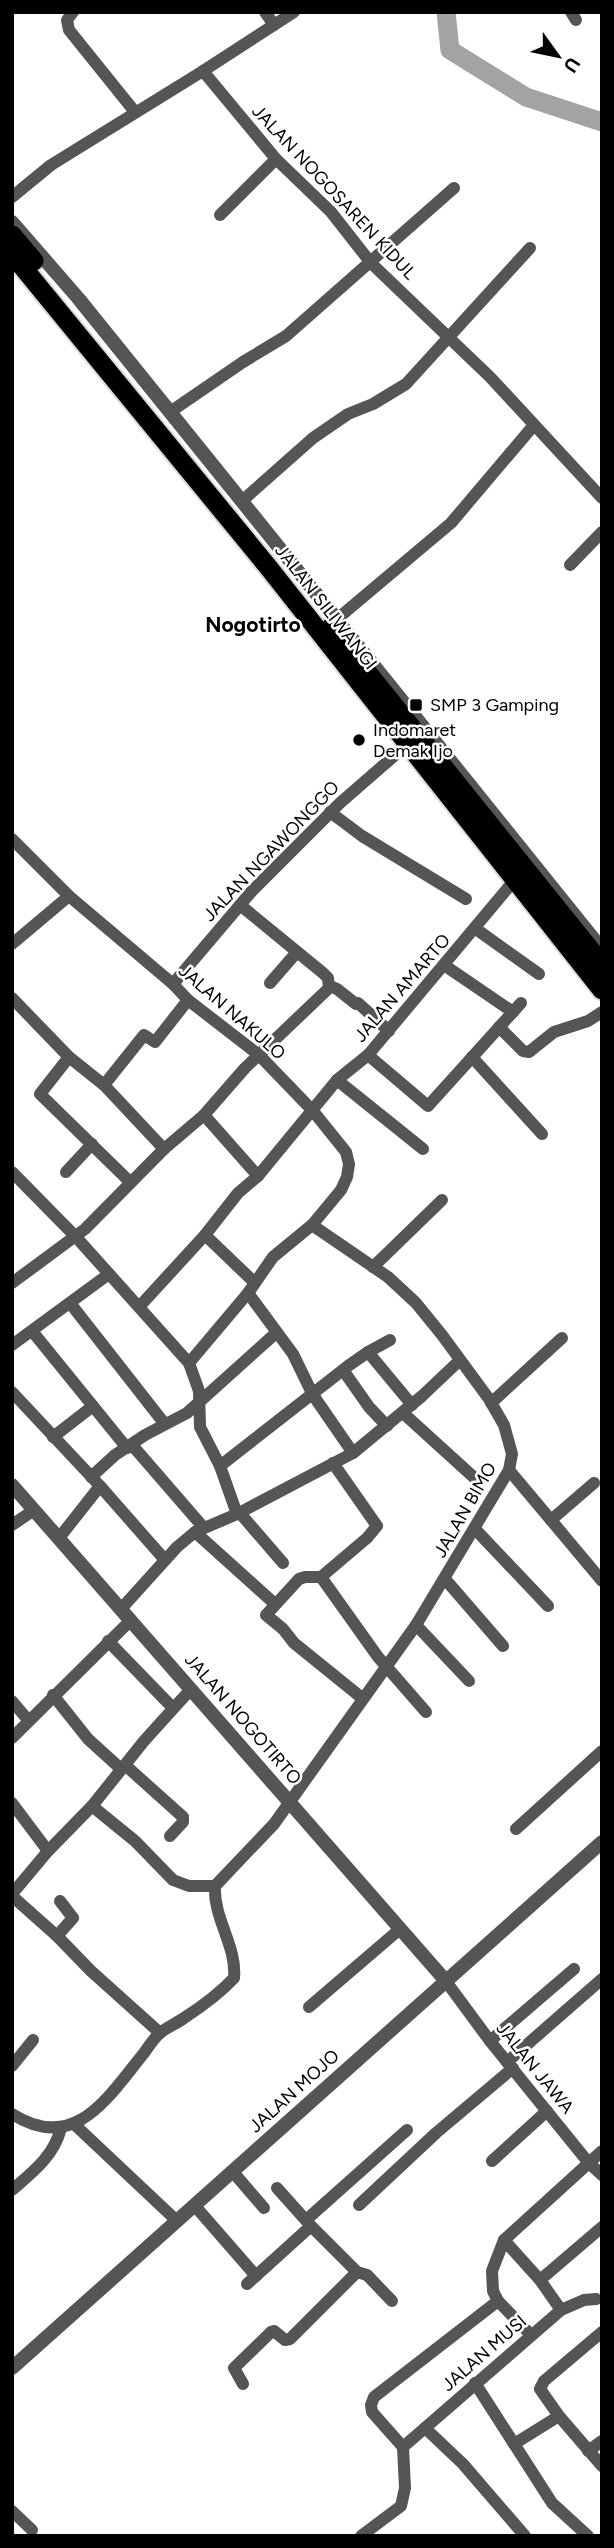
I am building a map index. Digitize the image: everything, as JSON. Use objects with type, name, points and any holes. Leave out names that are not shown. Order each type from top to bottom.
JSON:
[{"type":"highway","name":"JALAN SILIWANGI","points":[[12,235],[274,565]]},
{"type":"highway","name":"JALAN SILIWANGI","points":[[12,254],[274,565],[367,680],[602,990]]},
{"type":"highway","name":"JALAN SILIWANGI","points":[[367,680],[560,902],[602,964]]},
{"type":"street","points":[[73,12],[67,20],[69,30],[135,112]]},
{"type":"street","points":[[265,12],[274,25]]},
{"type":"street","points":[[12,197],[51,165],[294,12]]},
{"type":"street","name":"JALAN NOGOSAREN KIDUL","points":[[203,71],[276,159],[331,212],[371,263],[449,335],[602,498]]},
{"type":"street","points":[[220,215],[276,159]]},
{"type":"street","points":[[170,412],[286,336],[454,188]]},
{"type":"street","points":[[12,222],[78,298],[337,619],[402,749],[602,998]]},
{"type":"street","points":[[242,501],[313,438],[348,414],[373,404],[406,384],[530,248]]},
{"type":"street","points":[[12,269],[271,583],[367,680]]},
{"type":"street","points":[[337,619],[451,523],[534,425]]},
{"type":"street","points":[[570,565],[602,532]]},
{"type":"street","name":"JALAN NGAWONGGO","points":[[173,984],[240,905],[330,812],[402,749]]},
{"type":"street","points":[[330,812],[362,836],[466,899]]},
{"type":"street","name":"JALAN NAKULO","points":[[15,847],[188,1000],[258,1055],[313,1111],[346,1152],[349,1164],[341,1190],[312,1225],[274,1257],[189,1363]]},
{"type":"street","name":"JALAN AMARTO","points":[[139,1307],[205,1235],[238,1194],[258,1176],[337,1080],[368,1055],[512,883]]},
{"type":"street","points":[[12,944],[69,896]]},
{"type":"street","points":[[560,902],[602,950]]},
{"type":"street","points":[[240,905],[328,978],[330,985],[358,1003],[389,1031]]},
{"type":"street","points":[[476,929],[539,974]]},
{"type":"street","points":[[270,983],[297,952]]},
{"type":"street","points":[[368,1055],[425,1107],[435,1100],[517,1008],[444,965]]},
{"type":"street","points":[[12,1283],[76,1237],[164,1149],[204,1115],[258,1055],[326,993],[330,985]]},
{"type":"street","points":[[12,998],[69,1057],[104,1085],[164,1149]]},
{"type":"street","points":[[104,1085],[145,1035],[155,1042],[188,1000]]},
{"type":"street","points":[[499,1027],[523,1051],[529,1052],[554,1032],[588,1021],[602,1012]]},
{"type":"street","points":[[69,1057],[40,1094],[130,1182]]},
{"type":"street","points":[[472,1057],[542,1134]]},
{"type":"street","points":[[337,1080],[423,1149]]},
{"type":"street","points":[[204,1115],[258,1176]]},
{"type":"street","points":[[66,1172],[92,1144]]},
{"type":"street","points":[[12,1172],[76,1237],[189,1363],[199,1391],[200,1427],[220,1466],[238,1513],[283,1563]]},
{"type":"street","points":[[373,1267],[442,1200]]},
{"type":"street","name":"JALAN BIMO","points":[[215,1886],[274,1824],[416,1625],[509,1471],[512,1454],[504,1425],[491,1403],[459,1361],[454,1350],[416,1303],[373,1267],[312,1225]]},
{"type":"street","points":[[205,1235],[251,1287],[276,1333],[293,1354],[313,1395],[353,1453]]},
{"type":"street","points":[[12,1345],[109,1275]]},
{"type":"street","points":[[70,1303],[164,1423]]},
{"type":"street","points":[[32,1331],[199,1530],[275,1604]]},
{"type":"street","points":[[59,1538],[95,1481],[130,1446],[164,1423],[181,1417],[198,1404],[256,1348],[276,1333]]},
{"type":"street","points":[[491,1403],[562,1338]]},
{"type":"street","points":[[220,1466],[343,1370],[390,1340]]},
{"type":"street","points":[[368,1352],[408,1409],[479,1482]]},
{"type":"street","points":[[12,1738],[27,1720],[108,1642],[165,1560],[199,1530],[238,1513],[353,1453],[408,1409],[459,1361]]},
{"type":"street","points":[[343,1370],[369,1407],[387,1426]]},
{"type":"street","points":[[12,1392],[165,1560]]},
{"type":"street","points":[[53,1437],[93,1406]]},
{"type":"street","points":[[332,1463],[377,1526],[367,1538],[321,1577],[299,1579],[267,1615],[294,1643],[362,1698]]},
{"type":"street","points":[[509,1471],[602,1581]]},
{"type":"street","points":[[551,1520],[594,1483]]},
{"type":"street","name":"JALAN NOGOTIRTO","points":[[12,1485],[445,1980]]},
{"type":"street","points":[[12,1525],[34,1510]]},
{"type":"street","points":[[475,1529],[548,1606]]},
{"type":"street","points":[[321,1577],[385,1666],[426,1712]]},
{"type":"street","points":[[445,1578],[503,1646]]},
{"type":"street","points":[[416,1625],[469,1681]]},
{"type":"street","points":[[108,1642],[173,1708]]},
{"type":"street","points":[[160,2033],[12,1895],[48,1851],[92,1807],[191,1689]]},
{"type":"street","points":[[54,1695],[88,1739],[183,1817],[183,1822],[170,1836]]},
{"type":"street","points":[[12,1701],[27,1720]]},
{"type":"street","points":[[516,1829],[602,1751]]},
{"type":"street","points":[[12,1803],[48,1851]]},
{"type":"street","points":[[12,2114],[39,2127],[61,2128],[75,2124],[98,2107],[160,2033],[196,2010],[234,1978],[232,1952],[219,1913],[215,1886],[189,1886],[173,1880],[127,1833],[92,1807]]},
{"type":"street","name":"JALAN MOJO","points":[[12,2368],[602,1842]]},
{"type":"street","points":[[57,1936],[73,1918],[60,1901]]},
{"type":"street","points":[[309,2007],[400,1929]]},
{"type":"street","points":[[490,2041],[574,1969]]},
{"type":"street","points":[[359,2205],[602,1979]]},
{"type":"street","name":"JALAN JAWA","points":[[445,1980],[490,2041],[588,2162],[602,2175]]},
{"type":"street","points":[[12,2066],[33,2040]]},
{"type":"street","points":[[492,2161],[547,2111]]},
{"type":"street","points":[[75,2124],[177,2221]]},
{"type":"street","points":[[12,2190],[48,2158],[59,2138],[61,2128]]},
{"type":"street","points":[[195,2206],[251,2280],[407,2130]]},
{"type":"street","points":[[531,2334],[498,2301],[493,2291],[492,2271],[504,2240],[602,2151]]},
{"type":"street","points":[[233,2172],[264,2208]]},
{"type":"street","points":[[277,2188],[357,2272],[367,2275],[392,2301]]},
{"type":"street","points":[[540,2280],[602,2227]]},
{"type":"street","points":[[504,2240],[540,2280],[561,2311]]},
{"type":"street","points":[[243,2384],[234,2371],[239,2361],[271,2332],[274,2331],[285,2340],[290,2339],[357,2272]]},
{"type":"street","name":"JALAN MUSI","points":[[403,2447],[531,2334],[561,2311],[584,2300],[600,2300]]},
{"type":"street","points":[[361,2536],[401,2506],[405,2488],[403,2447],[372,2412],[374,2397],[498,2301]]},
{"type":"street","points":[[602,2332],[541,2385],[541,2392],[559,2416],[602,2466]]},
{"type":"street","points":[[475,2383],[552,2503],[588,2536]]},
{"type":"street","points":[[514,2444],[559,2416]]},
{"type":"street","points":[[425,2428],[463,2464],[526,2536]]},
{"type":"street","points":[[588,2451],[602,2441]]},
{"type":"street","points":[[12,2511],[32,2530]]},
{"type":"waterway","points":[[446,12],[450,50],[526,97],[602,122]]},
{"type":"place","name":"SMP 3 Gamping","points":[[416,705]]},
{"type":"place","name":"Indomaret Demak Ijo","points":[[359,740]]},
{"type":"district","name":"Nogotirto","points":[[253,625]]}]
